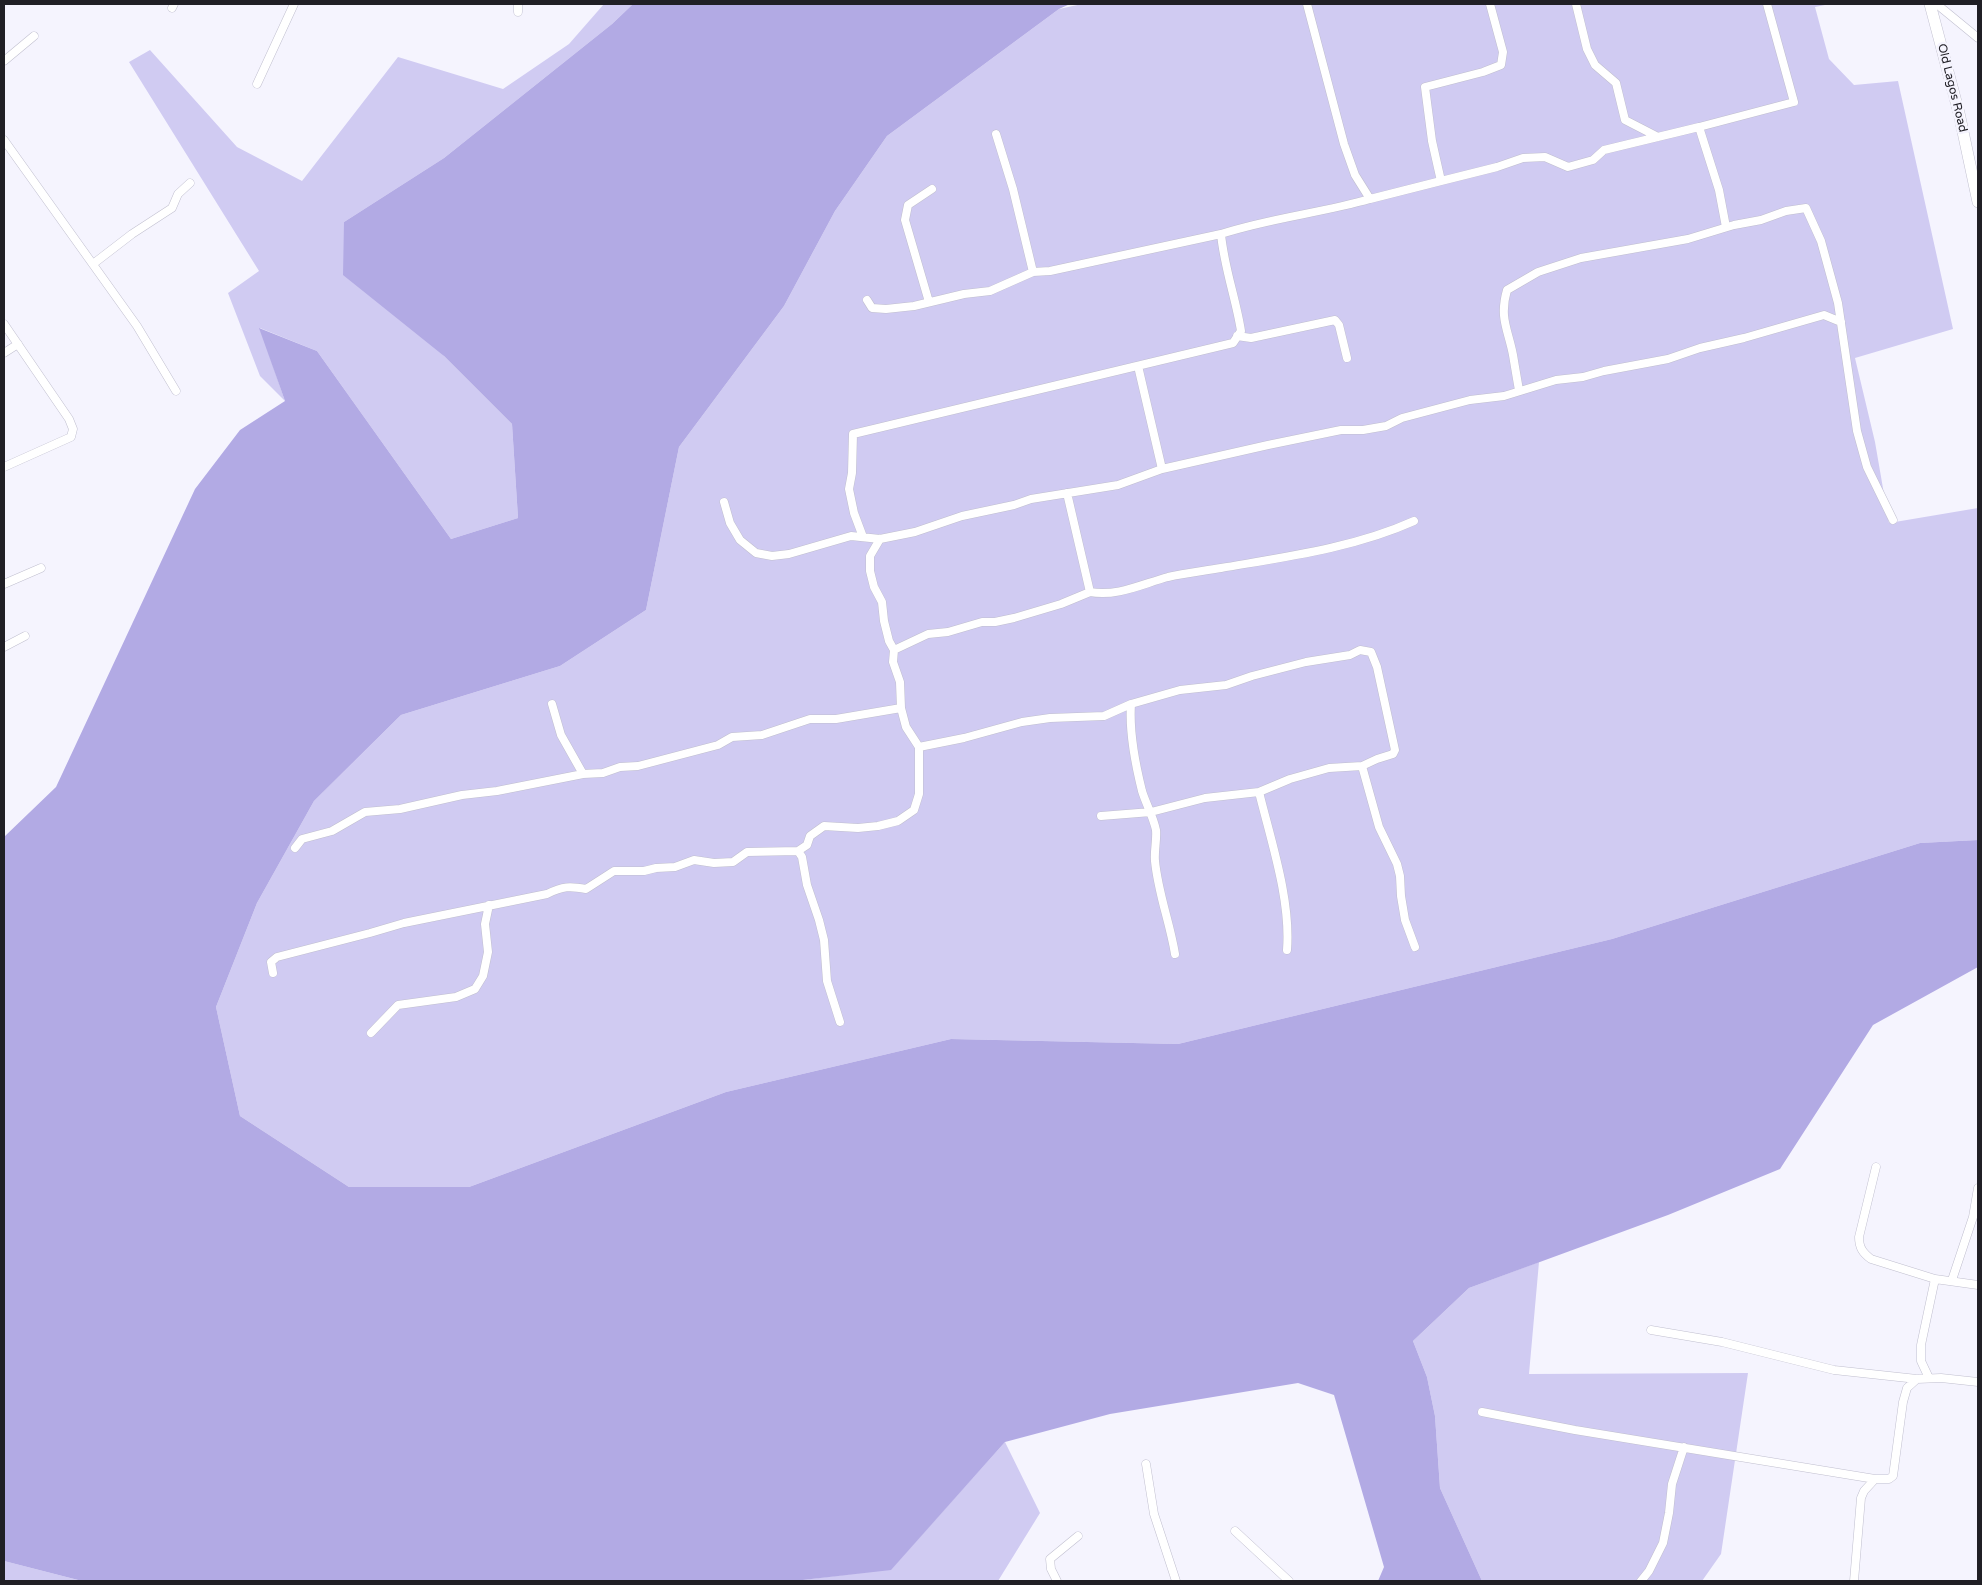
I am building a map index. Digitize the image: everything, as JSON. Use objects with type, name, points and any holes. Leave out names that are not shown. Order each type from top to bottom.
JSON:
[{"type":"main road","name":"Old Lagos Road","points":[[1935,6],[1978,202]]},
{"type":"street","points":[[257,84],[294,4]]},
{"type":"street","points":[[1307,4],[1344,144],[1355,175],[1370,199]]},
{"type":"street","points":[[1441,181],[1432,141],[1425,88],[1501,65],[1503,52],[1490,4]]},
{"type":"street","points":[[1576,4],[1588,49],[1595,65],[1616,83],[1626,120],[1658,137]]},
{"type":"street","points":[[867,300],[872,308],[886,309],[964,294],[990,292],[1033,272],[1050,271],[1221,234],[1262,222],[1338,208],[1497,167],[1523,158],[1545,158],[1568,167],[1593,160],[1604,150],[1794,102],[1767,4]]},
{"type":"street","points":[[1935,6],[1978,38]]},
{"type":"street","points":[[4,60],[34,36]]},
{"type":"street","points":[[1699,127],[1719,190],[1726,227]]},
{"type":"street","points":[[996,134],[1013,189],[1033,272]]},
{"type":"street","points":[[4,140],[137,326],[176,391]]},
{"type":"street","points":[[92,264],[132,234],[172,208],[178,194],[190,183]]},
{"type":"street","points":[[929,302],[905,220],[908,205],[932,189]]},
{"type":"street","points":[[1519,390],[1513,356],[1504,323],[1503,305],[1507,290],[1538,272],[1581,258],[1688,239],[1726,227],[1761,220],[1786,211],[1806,208],[1821,241],[1838,302],[1856,431],[1867,467],[1893,520]]},
{"type":"street","points":[[864,537],[854,513],[849,489],[852,473],[853,434],[1232,343],[1241,331],[1222,249],[1221,234]]},
{"type":"street","points":[[724,502],[730,523],[740,540],[756,553],[772,556],[789,554],[851,536],[880,538],[915,532],[962,516],[1014,505],[1031,499],[1118,485],[1162,469],[1341,430],[1363,430],[1386,426],[1402,418],[1428,410],[1470,400],[1504,396],[1556,380],[1583,377],[1604,371],[1668,359],[1700,348],[1744,338],[1824,315],[1840,322]]},
{"type":"street","points":[[1237,336],[1251,338],[1335,320],[1340,325],[1347,358]]},
{"type":"street","points":[[4,324],[69,419],[73,429],[70,437],[4,467]]},
{"type":"street","points":[[4,353],[18,344]]},
{"type":"street","points":[[1138,366],[1162,469]]},
{"type":"street","points":[[1066,493],[1090,592]]},
{"type":"street","points":[[894,650],[928,634],[948,632],[982,622],[995,622],[1014,618],[1061,604],[1090,592],[1126,591],[1169,577],[1341,545],[1398,528],[1414,521]]},
{"type":"street","points":[[273,973],[271,962],[277,958],[370,934],[404,923],[548,894],[559,888],[571,886],[586,889],[614,871],[644,871],[675,867],[694,860],[714,863],[733,862],[748,852],[798,852],[807,845],[810,836],[824,826],[858,828],[878,826],[898,821],[914,810],[919,794],[919,747],[906,727],[901,708],[900,682],[893,662],[894,650],[884,621],[882,602],[874,587],[870,571],[870,556],[880,538]]},
{"type":"street","points":[[4,584],[41,568]]},
{"type":"street","points":[[4,647],[25,636]]},
{"type":"street","points":[[919,747],[1022,722],[1050,718],[1104,716],[1131,704],[1180,690],[1226,685],[1306,662],[1350,655],[1360,650],[1371,652],[1377,666],[1395,750],[1393,754],[1362,766],[1329,768],[1290,779],[1259,792],[1205,798],[1151,812],[1101,816]]},
{"type":"street","points":[[552,704],[561,735],[583,774]]},
{"type":"street","points":[[1131,704],[1130,720],[1134,745],[1143,792],[1156,832],[1155,860],[1175,954]]},
{"type":"street","points":[[295,848],[302,839],[332,831],[365,812],[400,809],[462,795],[497,791],[583,774],[603,772],[620,767],[638,766],[718,745],[732,737],[762,735],[810,719],[836,718],[901,708]]},
{"type":"street","points":[[1362,766],[1379,827],[1397,864],[1404,920],[1415,947]]},
{"type":"street","points":[[1259,792],[1281,884],[1289,931],[1287,950]]},
{"type":"street","points":[[798,852],[802,857],[807,885],[824,940],[827,981],[840,1022]]},
{"type":"street","points":[[371,1033],[398,1005],[456,996],[475,989],[484,976],[488,952],[485,924],[489,905]]},
{"type":"street","points":[[1876,1168],[1859,1237],[1859,1246],[1864,1254],[1871,1259],[1935,1279],[1978,1285]]},
{"type":"street","points":[[1952,1280],[1973,1217],[1978,1188]]},
{"type":"street","points":[[1929,1378],[1921,1360],[1921,1345],[1935,1279]]},
{"type":"street","points":[[1651,1330],[1722,1342],[1820,1368],[1917,1379],[1929,1378],[1978,1382]]},
{"type":"street","points":[[1482,1412],[1574,1430],[1875,1480],[1889,1480],[1893,1476],[1903,1402],[1907,1388],[1917,1379]]},
{"type":"street","points":[[1641,1581],[1649,1571],[1663,1543],[1672,1484],[1684,1447]]},
{"type":"street","points":[[1146,1464],[1154,1514],[1176,1581]]},
{"type":"street","points":[[1854,1581],[1861,1498],[1864,1491],[1875,1480]]},
{"type":"street","points":[[1236,1531],[1289,1581]]},
{"type":"street","points":[[1057,1581],[1051,1569],[1050,1559],[1078,1536]]},
{"type":"shaded area","points":[[604,4],[633,4],[612,24],[444,158],[344,222],[444,356],[512,424],[518,518],[451,539],[317,351],[260,328],[285,401],[260,376],[228,293],[259,271],[129,62],[150,50],[237,147],[302,181],[398,57],[503,89],[569,44]]},
{"type":"shaded area","points":[[633,4],[1070,4],[1059,9],[887,136],[835,211],[784,306],[679,447],[646,610],[560,666],[401,715],[314,801],[257,903],[216,1007],[240,1116],[349,1187],[469,1187],[726,1092],[951,1039],[1178,1044],[1612,939],[1920,843],[1978,840],[1978,967],[1873,1025],[1780,1169],[1668,1215],[1469,1288],[1413,1341],[1427,1377],[1435,1416],[1440,1488],[1482,1581],[1378,1581],[1384,1567],[1334,1395],[1298,1383],[1110,1414],[1005,1442],[891,1570],[794,1581],[82,1581],[4,1561],[4,837],[56,787],[195,489],[240,430],[285,401],[259,328],[317,351],[451,539],[518,518],[512,424],[444,356],[343,275],[344,222],[444,158],[612,24]]},
{"type":"shaded area","points":[[1082,4],[1830,4],[1815,7],[1829,59],[1854,85],[1898,81],[1953,329],[1855,358],[1875,442],[1889,523],[1978,508],[1978,840],[1920,843],[1612,939],[1178,1044],[951,1039],[726,1092],[469,1187],[349,1187],[240,1116],[216,1007],[257,903],[314,801],[401,715],[560,666],[646,610],[679,447],[784,306],[835,211],[887,136],[1059,9]]},
{"type":"shaded area","points":[[1539,1262],[1529,1374],[1748,1373],[1721,1554],[1702,1581],[1482,1581],[1440,1488],[1435,1416],[1427,1377],[1413,1341],[1469,1288]]},
{"type":"shaded area","points":[[1005,1442],[1040,1513],[998,1581],[794,1581],[891,1569]]},
{"type":"shaded area","points":[[4,1561],[82,1581],[4,1581]]}]
